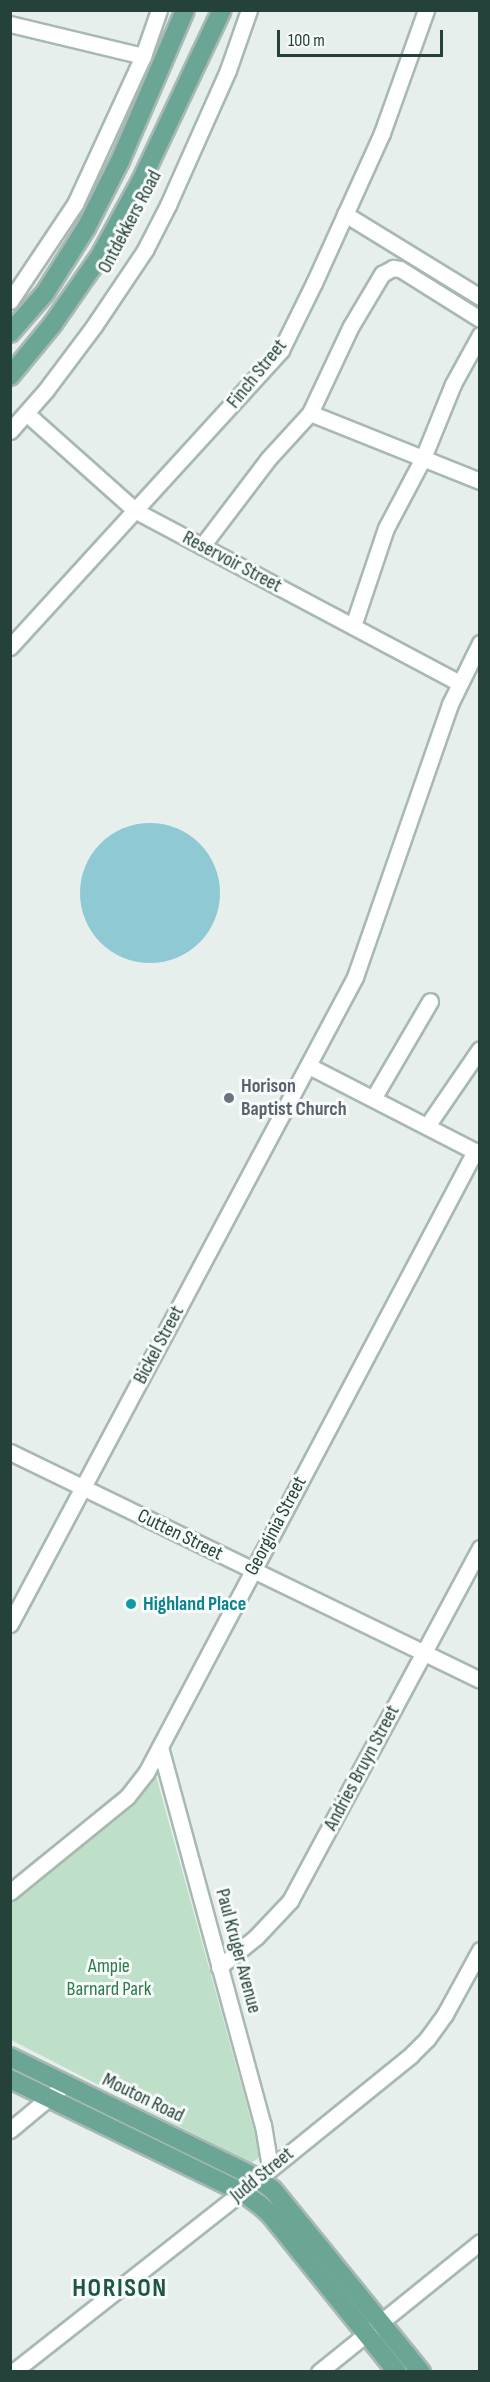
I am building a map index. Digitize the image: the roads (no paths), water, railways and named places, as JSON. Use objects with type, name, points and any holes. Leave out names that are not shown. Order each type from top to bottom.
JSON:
[{"type":"main road","name":"Ontdekkers Road","points":[[10,333],[45,293],[86,228],[120,161],[184,10]]},
{"type":"main road","name":"Ontdekkers Road","points":[[10,376],[52,325],[100,256],[141,181],[222,10]]},
{"type":"main road","name":"Mouton Road","points":[[10,2057],[64,2085],[264,2173]]},
{"type":"main road","points":[[10,2079],[242,2192],[270,2214],[374,2328],[420,2372]]},
{"type":"main road","points":[[264,2173],[374,2328],[397,2372]]},
{"type":"street","points":[[10,300],[75,204],[143,56],[159,10]]},
{"type":"street","name":"Ontdekkers Road","points":[[10,431],[94,326],[150,241],[228,70],[249,10]]},
{"type":"street","name":"Finch Street","points":[[10,647],[281,350],[382,133],[426,10]]},
{"type":"street","points":[[10,24],[143,56]]},
{"type":"street","points":[[345,214],[480,297]]},
{"type":"street","points":[[202,546],[268,459],[310,413],[351,326],[382,274],[393,268],[400,269],[480,320]]},
{"type":"street","points":[[353,626],[386,528],[423,458],[453,384],[480,335]]},
{"type":"street","name":"Reservoir Street","points":[[26,413],[136,511],[458,682]]},
{"type":"street","points":[[310,413],[480,481]]},
{"type":"street","name":"Bickel Street","points":[[10,1624],[309,1066],[362,960],[458,682],[480,643]]},
{"type":"street","points":[[374,1097],[430,1001]]},
{"type":"street","points":[[428,1126],[480,1049]]},
{"type":"street","points":[[309,1066],[374,1097],[477,1152]]},
{"type":"street","name":"Georginia Street","points":[[10,1892],[127,1797],[146,1773],[252,1570],[477,1152]]},
{"type":"street","name":"Cutten Street","points":[[10,1452],[480,1680]]},
{"type":"street","name":"Andries Bruyn Street","points":[[219,1967],[256,1937],[290,1901],[480,1548]]},
{"type":"street","name":"Paul Kruger Avenue","points":[[160,1747],[262,2126],[264,2173]]},
{"type":"street","name":"Judd Street","points":[[13,2372],[397,2067],[427,2039],[449,2007],[480,1950]]},
{"type":"street","points":[[10,2130],[64,2085]]},
{"type":"street","points":[[320,2372],[480,2242]]},
{"type":"water","points":[[150,823],[177,829],[189,835],[199,844],[208,854],[214,866],[220,893],[214,920],[208,932],[199,942],[189,951],[177,957],[150,963],[123,957],[111,951],[101,942],[92,932],[86,920],[80,893],[86,866],[92,854],[101,844],[111,835],[123,829]]},
{"type":"place","name":"Horison Baptist Church","points":[[229,1098]]},
{"type":"place","name":"Highland Place","points":[[131,1604]]},
{"type":"district","name":"HORISON","points":[[120,2289]]},
{"type":"park label","name":"Ampie Barnard Park","points":[[109,1978]]}]
